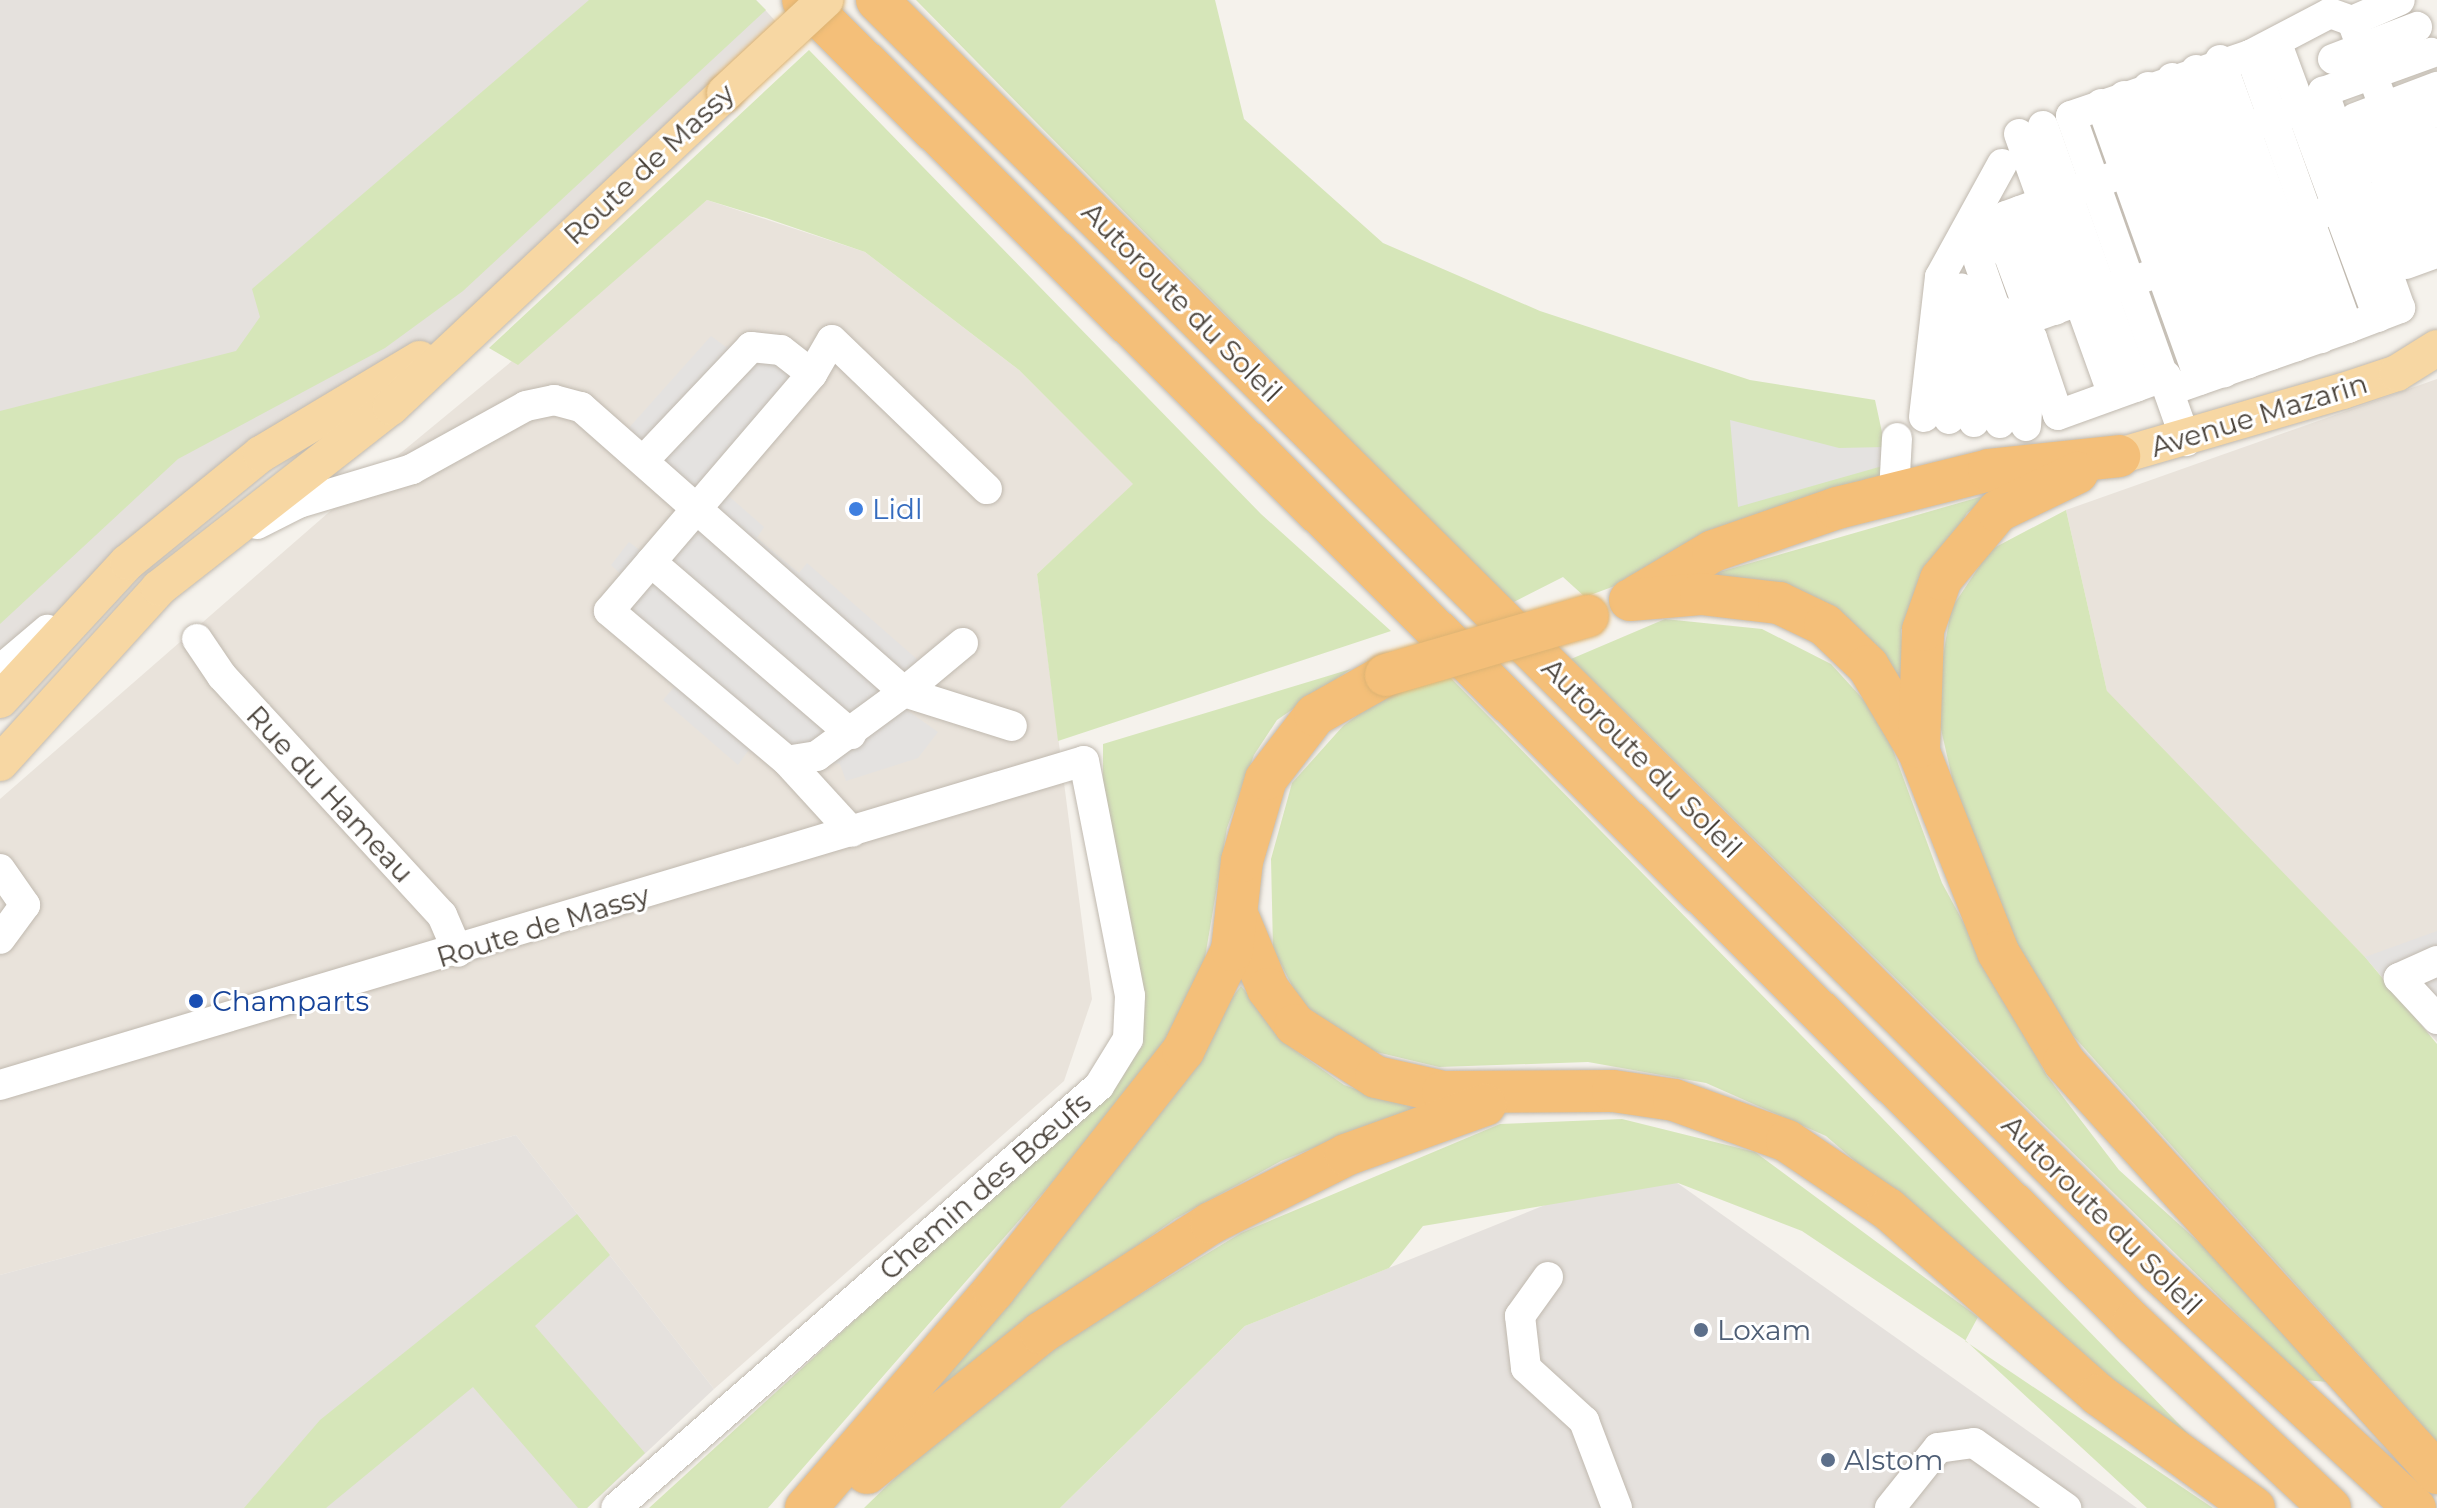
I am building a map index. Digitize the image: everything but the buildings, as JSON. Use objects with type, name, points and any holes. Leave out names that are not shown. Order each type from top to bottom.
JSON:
[{"type":"highway","name":"Autoroute du Soleil","points":[[803,0],[2133,1323],[2330,1508]]},
{"type":"highway","name":"Autoroute du Soleil","points":[[877,0],[2183,1295],[2415,1508]]},
{"type":"highway","points":[[806,1508],[1159,1084],[1214,996],[1239,919],[1250,823],[1275,762],[1315,715],[1386,675],[1588,616],[1630,600],[1733,542],[1894,492],[1989,470],[2119,456]]},
{"type":"highway","points":[[1919,752],[1923,630],[1959,551],[2015,500],[2119,456]]},
{"type":"highway","points":[[1630,600],[1746,595],[1810,616],[1868,666],[1919,752],[1977,908],[2064,1062],[2437,1473]]},
{"type":"highway","points":[[1239,919],[1282,1009],[1311,1040],[1354,1067],[1422,1090],[1557,1091],[1674,1100],[1787,1141],[1888,1209],[2099,1395],[2254,1508]]},
{"type":"highway","points":[[831,1508],[992,1369],[1211,1223],[1409,1128],[1557,1091]]},
{"type":"main road","name":"Route de Massy","points":[[0,763],[205,547],[391,407],[825,0]]},
{"type":"main road","name":"Route de Massy","points":[[0,700],[128,562],[261,454],[473,327]]},
{"type":"main road","name":"Avenue Mazarin","points":[[2119,456],[2186,441],[2397,373],[2437,348]]},
{"type":"main road","name":"Avenue Mazarin","points":[[2397,373],[2437,372]]},
{"type":"street","points":[[2044,125],[2029,209],[2020,307],[1975,421],[2020,307],[2029,209],[1996,148],[2044,125],[2160,83],[2344,26],[2400,0]]},
{"type":"street","points":[[2344,26],[2424,40]]},
{"type":"street","points":[[2333,59],[2344,26]]},
{"type":"street","points":[[2105,398],[1979,262],[2029,209],[2300,108],[2323,92],[2344,26]]},
{"type":"street","points":[[2344,26],[2421,190]]},
{"type":"street","points":[[2002,164],[2020,307],[2058,415],[2105,398],[2273,355],[2400,308],[2375,213],[2300,108],[2264,50]]},
{"type":"street","points":[[2160,83],[2185,150],[2233,246],[2273,355]]},
{"type":"street","points":[[2160,83],[2185,150],[2233,246],[2273,355]]},
{"type":"street","points":[[2160,83],[2185,150],[2233,246],[2273,355]]},
{"type":"street","points":[[2421,190],[2437,87]]},
{"type":"street","points":[[2273,355],[2233,246],[2300,108]]},
{"type":"street","points":[[2421,190],[2437,111]]},
{"type":"street","points":[[2044,125],[2095,183],[2186,441]]},
{"type":"street","points":[[2358,130],[2421,190]]},
{"type":"street","points":[[2020,307],[2132,282],[2233,246],[2375,213],[2421,190],[2437,142]]},
{"type":"street","points":[[2375,213],[2421,190]]},
{"type":"street","points":[[2375,213],[2421,190]]},
{"type":"street","points":[[2020,307],[2105,398]]},
{"type":"street","points":[[852,832],[787,761],[609,611],[812,374],[832,340],[987,489]]},
{"type":"street","points":[[643,461],[751,347],[781,350],[812,374]]},
{"type":"street","points":[[205,547],[299,503],[412,469],[526,406],[554,400],[581,407],[904,692],[1012,726]]},
{"type":"street","points":[[1894,492],[1897,438]]},
{"type":"street","points":[[0,670],[128,562]]},
{"type":"street","points":[[651,562],[851,734]]},
{"type":"street","name":"Rue du Hameau","points":[[197,639],[222,676],[442,915],[458,952]]},
{"type":"street","points":[[787,761],[817,756],[851,734],[963,643]]},
{"type":"street","name":"Route de Massy","points":[[0,1085],[458,952],[1084,761]]},
{"type":"street","name":"Chemin des Bœufs","points":[[616,1508],[1099,1086],[1128,1039],[1130,996],[1084,761]]},
{"type":"street","points":[[0,869],[25,905],[0,939]]},
{"type":"street","points":[[2437,961],[2399,978],[2437,1019]]},
{"type":"street","points":[[1548,1277],[1520,1316],[1526,1368],[1584,1421],[1617,1508]]},
{"type":"street","points":[[1890,1508],[1938,1448],[1974,1443],[2066,1508]]},
{"type":"shaded area","points":[[0,0],[756,0],[792,39],[473,327],[261,454],[0,700]]},
{"type":"shaded area","points":[[707,200],[865,252],[1019,370],[1134,484],[1037,574],[1092,999],[1064,1081],[714,1389],[516,1135],[0,1275],[0,799],[328,513]]},
{"type":"shaded area","points":[[711,336],[726,347],[753,336],[780,337],[809,351],[723,491],[764,527],[757,538],[799,573],[807,563],[919,661],[887,696],[938,732],[918,758],[846,781],[840,764],[748,751],[738,765],[663,700],[674,687],[592,614],[623,576],[611,565],[629,542],[645,554],[682,507],[610,449]]},
{"type":"shaded area","points":[[2437,379],[2437,1042],[2365,957],[2109,700],[2066,510]]},
{"type":"shaded area","points":[[1730,420],[1839,448],[1885,447],[1886,465],[1738,507]]},
{"type":"shaded area","points":[[2437,931],[2437,1040],[2365,957]]},
{"type":"shaded area","points":[[516,1135],[714,1389],[587,1508],[0,1508],[0,1275]]},
{"type":"shaded area","points":[[1649,1163],[2137,1508],[1060,1508],[1245,1326]]},
{"type":"green space","points":[[589,0],[756,0],[766,10],[463,291],[385,348],[178,459],[0,624],[0,411],[236,351],[260,317],[252,289]]},
{"type":"green space","points":[[916,0],[1215,0],[1244,119],[1383,243],[1540,311],[1750,380],[1875,400],[1893,483],[1585,597],[1563,577],[1510,604]]},
{"type":"green space","points":[[809,50],[1261,514],[1391,631],[1058,741],[1037,574],[1133,484],[1019,370],[865,252],[766,218],[707,200],[518,365],[489,348]]},
{"type":"green space","points":[[1997,492],[1967,513],[1901,630],[1905,685],[1880,651],[1709,575]]},
{"type":"green space","points":[[2066,510],[2107,691],[2365,957],[2437,1044],[2437,1442],[2060,1021],[1972,865],[1935,703],[1951,609],[1990,550]]},
{"type":"green space","points":[[1665,619],[1762,629],[1831,664],[1882,720],[1942,883],[2047,1076],[2119,1170],[2212,1254],[2328,1382],[2304,1380],[1571,659]]},
{"type":"green space","points":[[1351,669],[1277,720],[1254,755],[1227,828],[1200,987],[1160,1059],[768,1508],[649,1508],[1119,1079],[1143,1045],[1138,970],[1103,787],[1103,744]]},
{"type":"green space","points":[[1448,675],[2207,1453],[2142,1408],[1826,1136],[1706,1083],[1588,1062],[1439,1067],[1368,1050],[1301,1003],[1273,949],[1271,859],[1292,783],[1343,726],[1387,693]]},
{"type":"green space","points":[[1241,986],[1292,1048],[1344,1085],[1414,1108],[1281,1161],[1175,1219],[918,1403]]},
{"type":"green space","points":[[1622,1119],[1755,1152],[1978,1317],[1965,1340],[1802,1231],[1678,1183],[1423,1226],[1389,1268],[1245,1326],[1060,1508],[864,1508],[933,1441],[1048,1350],[1241,1233],[1500,1124]]},
{"type":"green space","points":[[577,1214],[610,1255],[535,1326],[645,1453],[587,1508],[578,1508],[473,1387],[326,1508],[244,1508],[320,1420]]},
{"type":"green space","points":[[1969,1344],[2213,1508],[2147,1508]]},
{"type":"place","name":"Lidl","points":[[856,509]]},
{"type":"place","name":"Champarts","points":[[196,1001]]},
{"type":"place","name":"Loxam","points":[[1701,1330]]},
{"type":"place","name":"Alstom","points":[[1828,1460]]}]
